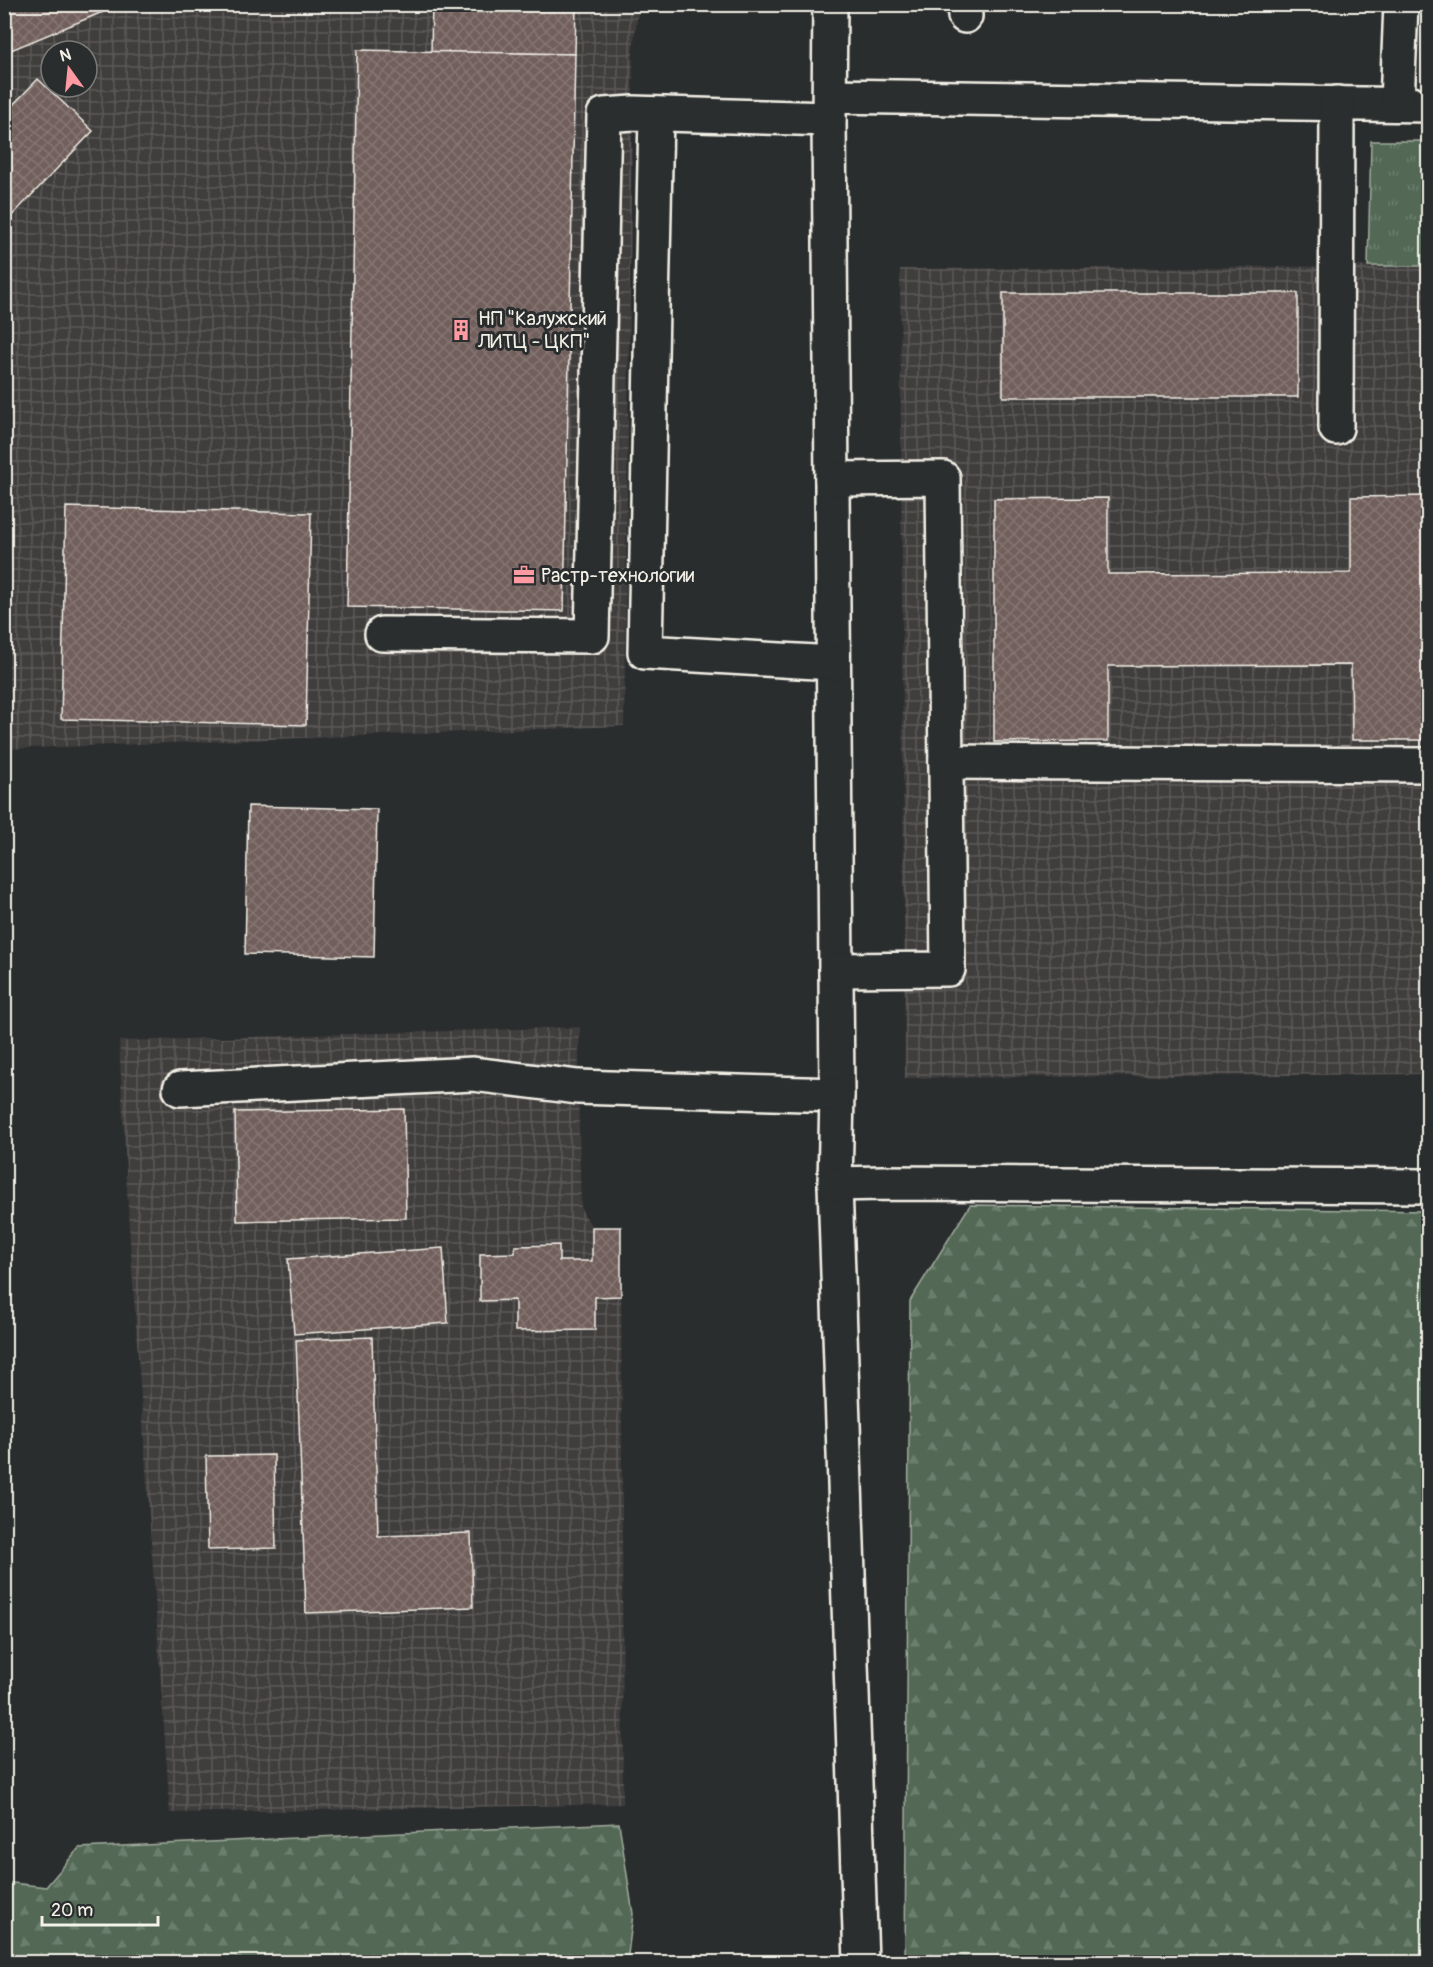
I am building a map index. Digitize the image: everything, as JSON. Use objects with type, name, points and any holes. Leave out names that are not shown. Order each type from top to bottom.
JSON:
[{"type":"street","points":[[830,4],[837,1095],[835,1184],[861,1962]]},
{"type":"street","points":[[382,634],[592,636],[604,114],[830,107],[1337,103],[1413,105],[1401,4]]},
{"type":"street","points":[[1336,428],[1337,103]]},
{"type":"street","points":[[656,114],[645,652],[833,663]]},
{"type":"street","points":[[832,479],[943,477],[948,969],[836,970]]},
{"type":"street","points":[[946,762],[1428,765]]},
{"type":"street","points":[[180,1089],[473,1074],[578,1087],[837,1095]]},
{"type":"street","points":[[835,1184],[1428,1186]]},
{"type":"shaded area","points":[[4,5],[639,5],[633,48],[624,726],[5,749]]},
{"type":"shaded area","points":[[1428,266],[1428,1074],[905,1078],[900,269]]},
{"type":"shaded area","points":[[580,1027],[578,1087],[581,1209],[592,1227],[621,1227],[623,1804],[170,1813],[129,1226],[119,1041]]},
{"type":"green space","points":[[1371,141],[1428,141],[1428,266],[1368,266]]},
{"type":"green space","points":[[970,1205],[1428,1211],[1428,1962],[905,1962],[910,1301]]},
{"type":"green space","points":[[619,1823],[633,1914],[627,1962],[5,1962],[5,1882],[46,1887],[79,1848]]},
{"type":"building","points":[[4,4],[122,4],[4,53]]},
{"type":"building","points":[[432,4],[576,4],[575,54],[431,52]]},
{"type":"building","name":"НП \"Калужский ЛИТЦ - ЦКП\"","points":[[357,50],[575,54],[564,611],[347,607]]},
{"type":"building","points":[[38,79],[39,99],[59,99],[93,131],[4,224],[4,114]]},
{"type":"building","points":[[1003,293],[1298,293],[1298,397],[1003,397]]},
{"type":"building","points":[[1428,496],[1428,740],[1352,740],[1351,665],[1108,666],[1108,741],[994,742],[994,499],[1108,498],[1108,574],[1351,573],[1351,497]]},
{"type":"building","points":[[66,507],[311,513],[306,725],[61,719]]},
{"type":"building","points":[[248,806],[377,809],[374,957],[245,954]]},
{"type":"building","points":[[404,1109],[406,1218],[237,1221],[235,1112]]},
{"type":"building","points":[[592,1227],[621,1227],[621,1296],[595,1297],[595,1330],[515,1331],[515,1300],[480,1301],[480,1254],[515,1253],[515,1246],[559,1245],[559,1261],[592,1261]]},
{"type":"building","points":[[443,1248],[448,1323],[294,1334],[288,1259]]},
{"type":"building","points":[[372,1337],[378,1536],[471,1533],[473,1607],[306,1613],[296,1340]]},
{"type":"building","points":[[274,1455],[276,1548],[208,1550],[206,1456]]},
{"type":"place","name":"НП \"Калужский ЛИТЦ - ЦКП\"","points":[[461,330]]},
{"type":"place","name":"Растр-технологии","points":[[524,575]]}]
